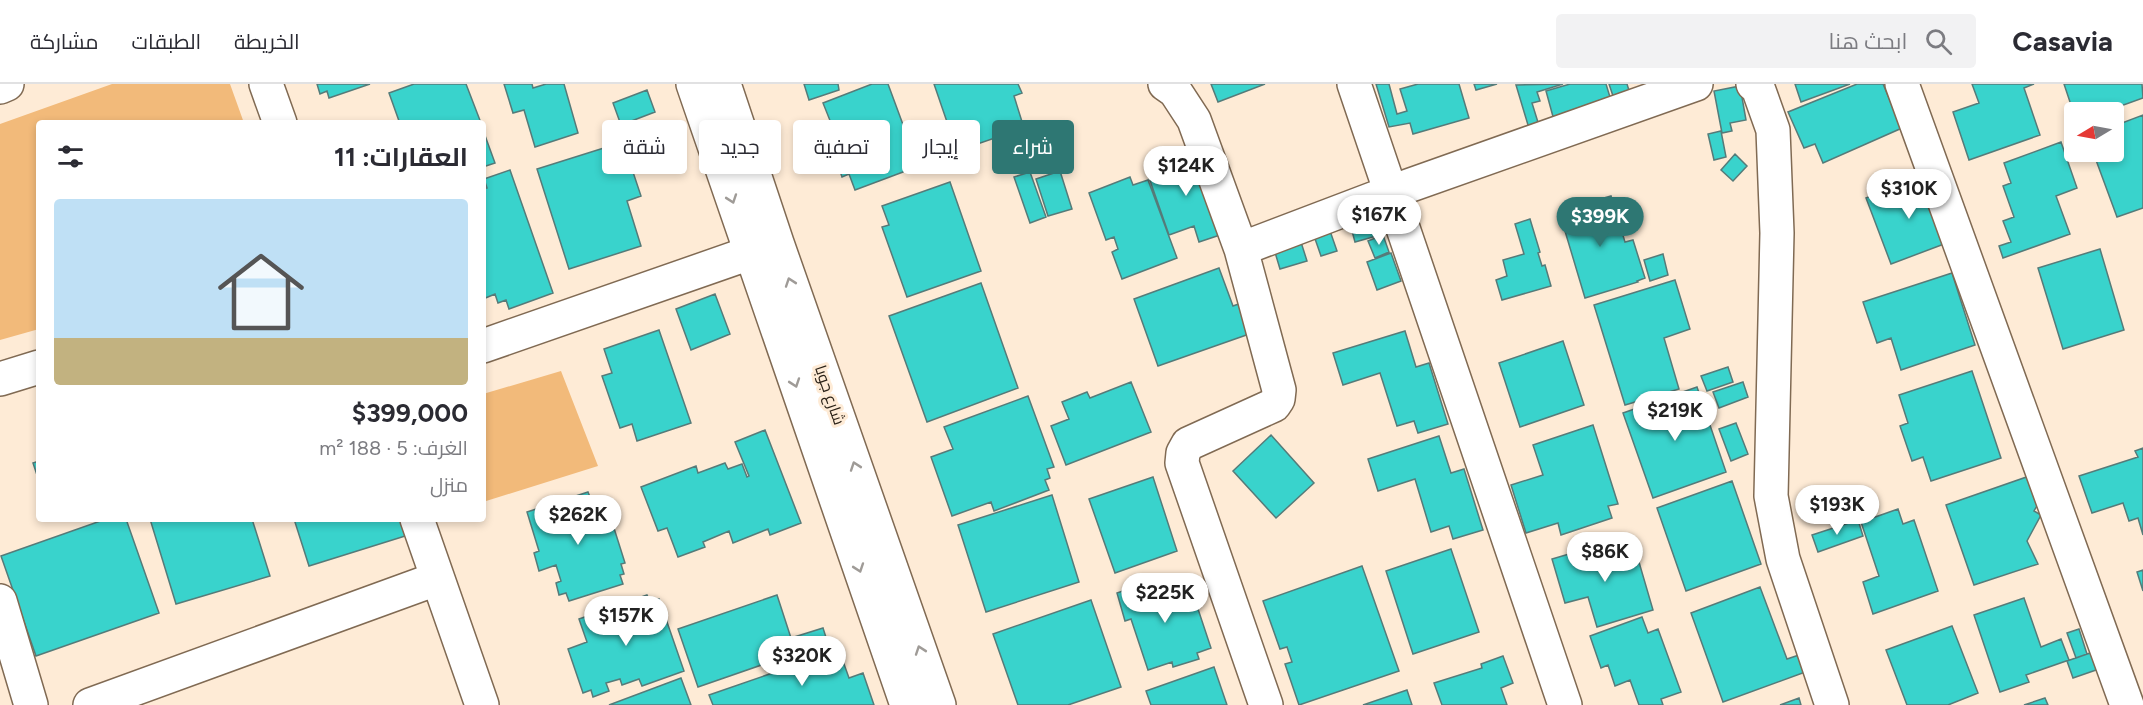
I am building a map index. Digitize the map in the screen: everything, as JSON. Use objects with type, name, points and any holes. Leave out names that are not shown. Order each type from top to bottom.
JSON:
[{"type":"street","points":[[0,87],[7,84]]},
{"type":"street","points":[[266,84],[279,120]]},
{"type":"street","name":"شارع جوبا","points":[[693,84],[763,248],[939,705]]},
{"type":"street","name":"شارع جوبا","points":[[724,84],[763,248],[907,705]]},
{"type":"street","points":[[1165,84],[1175,91],[1194,120],[1241,249],[1279,390],[1278,399],[1274,405],[1188,444],[1183,453],[1182,463],[1266,705]]},
{"type":"street","points":[[1354,84],[1565,705]]},
{"type":"street","points":[[1241,249],[1391,192],[1696,84]]},
{"type":"street","points":[[1753,84],[1758,88],[1773,130],[1777,233],[1771,496],[1783,560],[1832,705]]},
{"type":"street","points":[[1902,84],[2127,705]]},
{"type":"street","points":[[486,345],[763,248]]},
{"type":"street","points":[[0,379],[36,368]]},
{"type":"street","points":[[418,522],[482,705]]},
{"type":"street","points":[[90,705],[436,579]]},
{"type":"street","points":[[0,601],[31,705]]},
{"type":"shaded area","points":[[112,84],[230,84],[243,120],[36,120],[36,330],[0,340],[0,124]]},
{"type":"shaded area","points":[[561,371],[598,466],[486,501],[486,393]]},
{"type":"building","points":[[317,84],[370,84],[329,98],[327,91],[320,94]]},
{"type":"building","points":[[414,84],[466,84],[480,120],[399,120],[389,93]]},
{"type":"building","points":[[504,84],[532,84],[533,88],[546,84],[564,84],[578,133],[535,147],[524,110],[513,113]]},
{"type":"building","points":[[804,84],[838,84],[839,90],[809,100]]},
{"type":"building","points":[[872,84],[888,84],[902,122],[902,172],[855,190],[849,174],[890,174],[890,120],[830,120],[823,103]]},
{"type":"building","points":[[934,84],[1018,84],[1022,93],[1014,96],[1022,120],[992,120],[992,139],[980,143],[980,120],[946,120]]},
{"type":"building","points":[[1211,84],[1265,84],[1218,102]]},
{"type":"building","points":[[1376,84],[1389,84],[1397,114],[1407,111],[1400,89],[1418,84],[1459,84],[1469,118],[1413,134],[1410,123],[1389,127]]},
{"type":"building","points":[[1474,84],[1497,84],[1476,90]]},
{"type":"building","points":[[1563,84],[1537,92],[1540,101],[1532,103],[1541,132],[1531,135],[1516,85]]},
{"type":"building","points":[[1570,84],[1606,84],[1613,107],[1555,124],[1546,91]]},
{"type":"building","points":[[1609,84],[1627,84],[1631,97],[1615,102]]},
{"type":"building","points":[[1795,84],[1850,84],[1801,102]]},
{"type":"building","points":[[1857,84],[1883,84],[1902,128],[1823,163],[1815,144],[1804,148],[1788,112]]},
{"type":"building","points":[[1972,84],[2034,84],[2024,88],[2040,135],[1969,160],[1953,112],[1979,103]]},
{"type":"building","points":[[2064,84],[2142,84],[2143,98],[2124,105],[2124,102],[2070,102]]},
{"type":"building","points":[[1740,86],[1746,120],[1730,123],[1732,131],[1722,133],[1714,91]]},
{"type":"building","points":[[647,90],[655,112],[634,120],[619,120],[613,103]]},
{"type":"building","points":[[2143,115],[2143,208],[2117,217],[2097,162],[2124,162],[2124,122]]},
{"type":"building","points":[[1721,131],[1726,157],[1714,160],[1708,134]]},
{"type":"building","points":[[486,138],[495,163],[486,166]]},
{"type":"building","points":[[2061,142],[2064,162],[2068,162],[2077,188],[2056,196],[2070,234],[2003,258],[1999,246],[2011,242],[2003,221],[2014,217],[2003,186],[2011,183],[2004,163]]},
{"type":"building","points":[[602,149],[602,174],[634,174],[641,196],[627,201],[641,246],[569,269],[537,169]]},
{"type":"building","points":[[1198,152],[1226,233],[1199,242],[1194,226],[1169,235],[1146,169]]},
{"type":"building","points":[[1735,154],[1747,166],[1733,181],[1721,170]]},
{"type":"building","points":[[510,170],[553,293],[509,309],[506,300],[498,303],[495,294],[486,298],[486,178]]},
{"type":"building","points":[[1031,174],[1046,217],[1030,223],[1014,177]]},
{"type":"building","points":[[1051,174],[1061,174],[1072,209],[1048,216],[1036,179]]},
{"type":"building","points":[[1927,175],[1952,241],[1891,264],[1866,198]]},
{"type":"building","points":[[1130,177],[1133,185],[1148,180],[1177,258],[1122,279],[1112,252],[1118,249],[1114,237],[1106,240],[1089,193]]},
{"type":"building","points":[[950,182],[981,271],[907,297],[882,227],[889,225],[882,206]]},
{"type":"building","points":[[1611,196],[1625,242],[1633,240],[1645,278],[1585,298],[1559,211]]},
{"type":"building","points":[[1373,213],[1380,235],[1355,242],[1349,220]]},
{"type":"building","points":[[1530,219],[1542,266],[1545,265],[1551,286],[1502,300],[1496,280],[1507,276],[1503,260],[1524,254],[1515,224]]},
{"type":"building","points":[[1329,228],[1337,251],[1321,256],[1313,233]]},
{"type":"building","points":[[1383,235],[1389,252],[1375,258],[1368,241]]},
{"type":"building","points":[[1300,239],[1307,261],[1280,269],[1274,249]]},
{"type":"building","points":[[2100,249],[2124,330],[2063,349],[2038,268]]},
{"type":"building","points":[[1391,253],[1401,281],[1377,290],[1367,262]]},
{"type":"building","points":[[1663,254],[1668,275],[1650,281],[1644,260]]},
{"type":"building","points":[[1219,268],[1233,306],[1244,302],[1255,332],[1158,366],[1134,299]]},
{"type":"building","points":[[1952,273],[1975,345],[1901,370],[1891,338],[1877,343],[1863,302]]},
{"type":"building","points":[[1675,280],[1690,329],[1664,338],[1679,389],[1625,405],[1594,305]]},
{"type":"building","points":[[981,283],[1018,388],[927,422],[889,316]]},
{"type":"building","points":[[715,294],[730,334],[691,350],[676,309]]},
{"type":"building","points":[[659,330],[691,423],[637,441],[632,424],[620,428],[602,376],[612,373],[604,349]]},
{"type":"building","points":[[1405,331],[1416,367],[1429,363],[1448,424],[1418,433],[1414,421],[1397,426],[1380,373],[1343,385],[1333,353]]},
{"type":"building","points":[[1563,341],[1584,405],[1520,427],[1499,363]]},
{"type":"building","points":[[1728,367],[1733,382],[1707,391],[1701,376]]},
{"type":"building","points":[[1972,371],[2001,458],[1931,481],[1923,457],[1912,461],[1900,426],[1908,423],[1899,395]]},
{"type":"building","points":[[1131,382],[1151,432],[1066,465],[1051,426],[1069,419],[1062,402],[1087,392],[1090,398]]},
{"type":"building","points":[[1743,382],[1748,397],[1719,408],[1713,392]]},
{"type":"building","points":[[1697,387],[1726,472],[1653,498],[1623,413]]},
{"type":"building","points":[[1028,396],[1054,467],[1047,469],[1050,478],[1045,480],[1049,490],[994,511],[991,502],[952,516],[931,457],[953,449],[944,427]]},
{"type":"building","points":[[1736,423],[1748,454],[1731,461],[1719,429]]},
{"type":"building","points":[[1593,425],[1618,504],[1608,506],[1612,518],[1561,535],[1558,523],[1526,533],[1511,485],[1543,475],[1533,445]]},
{"type":"building","points":[[765,430],[801,523],[770,535],[768,529],[733,543],[729,531],[703,542],[705,547],[678,557],[667,528],[658,531],[641,487],[696,466],[698,473],[725,463],[728,469],[742,464],[747,477],[749,476],[735,442]]},
{"type":"building","points":[[1271,435],[1314,483],[1276,518],[1233,471]]},
{"type":"building","points":[[1439,436],[1451,473],[1464,469],[1483,530],[1453,539],[1449,526],[1431,532],[1415,479],[1378,491],[1368,459]]},
{"type":"building","points":[[2143,448],[2143,535],[2138,518],[2129,521],[2123,503],[2092,513],[2079,476],[2138,457],[2135,451]]},
{"type":"building","points":[[2035,474],[2042,497],[2034,511],[2041,515],[2027,541],[2038,564],[1974,585],[1946,505]]},
{"type":"building","points":[[1153,477],[1177,551],[1115,573],[1089,499]]},
{"type":"building","points":[[1732,481],[1761,564],[1686,591],[1657,508]]},
{"type":"building","points":[[588,492],[592,502],[597,501],[599,508],[607,506],[625,563],[621,564],[624,574],[620,575],[623,584],[569,601],[566,593],[559,595],[556,583],[561,581],[556,565],[539,571],[534,553],[539,551],[527,512]]},
{"type":"building","points":[[1052,495],[1079,582],[986,612],[958,525]]},
{"type":"building","points":[[1898,509],[1903,524],[1914,520],[1938,591],[1873,614],[1863,582],[1879,576],[1861,522]]},
{"type":"building","points":[[1858,520],[1863,536],[1818,552],[1812,535]]},
{"type":"building","points":[[97,522],[127,522],[159,613],[36,656],[1,556]]},
{"type":"building","points":[[151,522],[253,522],[270,576],[176,604]]},
{"type":"building","points":[[295,522],[415,522],[418,532],[309,566]]},
{"type":"building","points":[[1634,545],[1653,610],[1597,627],[1588,597],[1565,603],[1552,559],[1593,547],[1596,556]]},
{"type":"building","points":[[1451,549],[1479,632],[1413,654],[1386,571]]},
{"type":"building","points":[[1362,566],[1399,671],[1299,705],[1285,664],[1292,662],[1287,647],[1280,649],[1263,601]]},
{"type":"building","points":[[2143,570],[2143,591],[2137,572]]},
{"type":"building","points":[[1158,579],[1163,594],[1190,585],[1211,648],[1197,653],[1199,659],[1173,667],[1172,662],[1148,670],[1131,619],[1125,621],[1117,593]]},
{"type":"building","points":[[1760,587],[1787,659],[1802,654],[1808,671],[1723,702],[1691,613]]},
{"type":"building","points":[[647,595],[650,601],[659,599],[684,671],[642,686],[639,679],[622,685],[620,679],[606,683],[609,691],[593,697],[591,690],[583,693],[568,649],[587,642],[579,619]]},
{"type":"building","points":[[777,595],[791,638],[823,628],[830,650],[799,661],[796,653],[698,687],[678,629]]},
{"type":"building","points":[[2024,598],[2041,647],[2061,639],[2069,660],[2026,675],[2029,682],[2000,692],[1974,615]]},
{"type":"building","points":[[1091,600],[1121,687],[1068,705],[1018,705],[993,634]]},
{"type":"building","points":[[1642,617],[1648,633],[1658,629],[1681,692],[1661,699],[1663,705],[1639,705],[1630,680],[1615,686],[1608,665],[1601,668],[1590,636]]},
{"type":"building","points":[[1952,626],[1978,693],[1948,705],[1907,705],[1886,650]]},
{"type":"building","points":[[2079,629],[2087,654],[2076,658],[2067,633]]},
{"type":"building","points":[[839,650],[849,678],[863,673],[874,705],[713,705],[709,695]]},
{"type":"building","points":[[2093,652],[2099,669],[2073,678],[2067,661]]},
{"type":"building","points":[[1503,656],[1513,683],[1501,688],[1507,705],[1442,705],[1434,683],[1482,668],[1481,664]]},
{"type":"building","points":[[1214,667],[1227,705],[1151,705],[1146,691]]},
{"type":"building","points":[[681,678],[691,705],[609,705]]},
{"type":"building","points":[[1407,690],[1412,705],[1363,705]]},
{"type":"building","points":[[1799,698],[1801,705],[1780,705]]},
{"type":"building","points":[[2045,698],[2048,705],[2024,705]]}]
